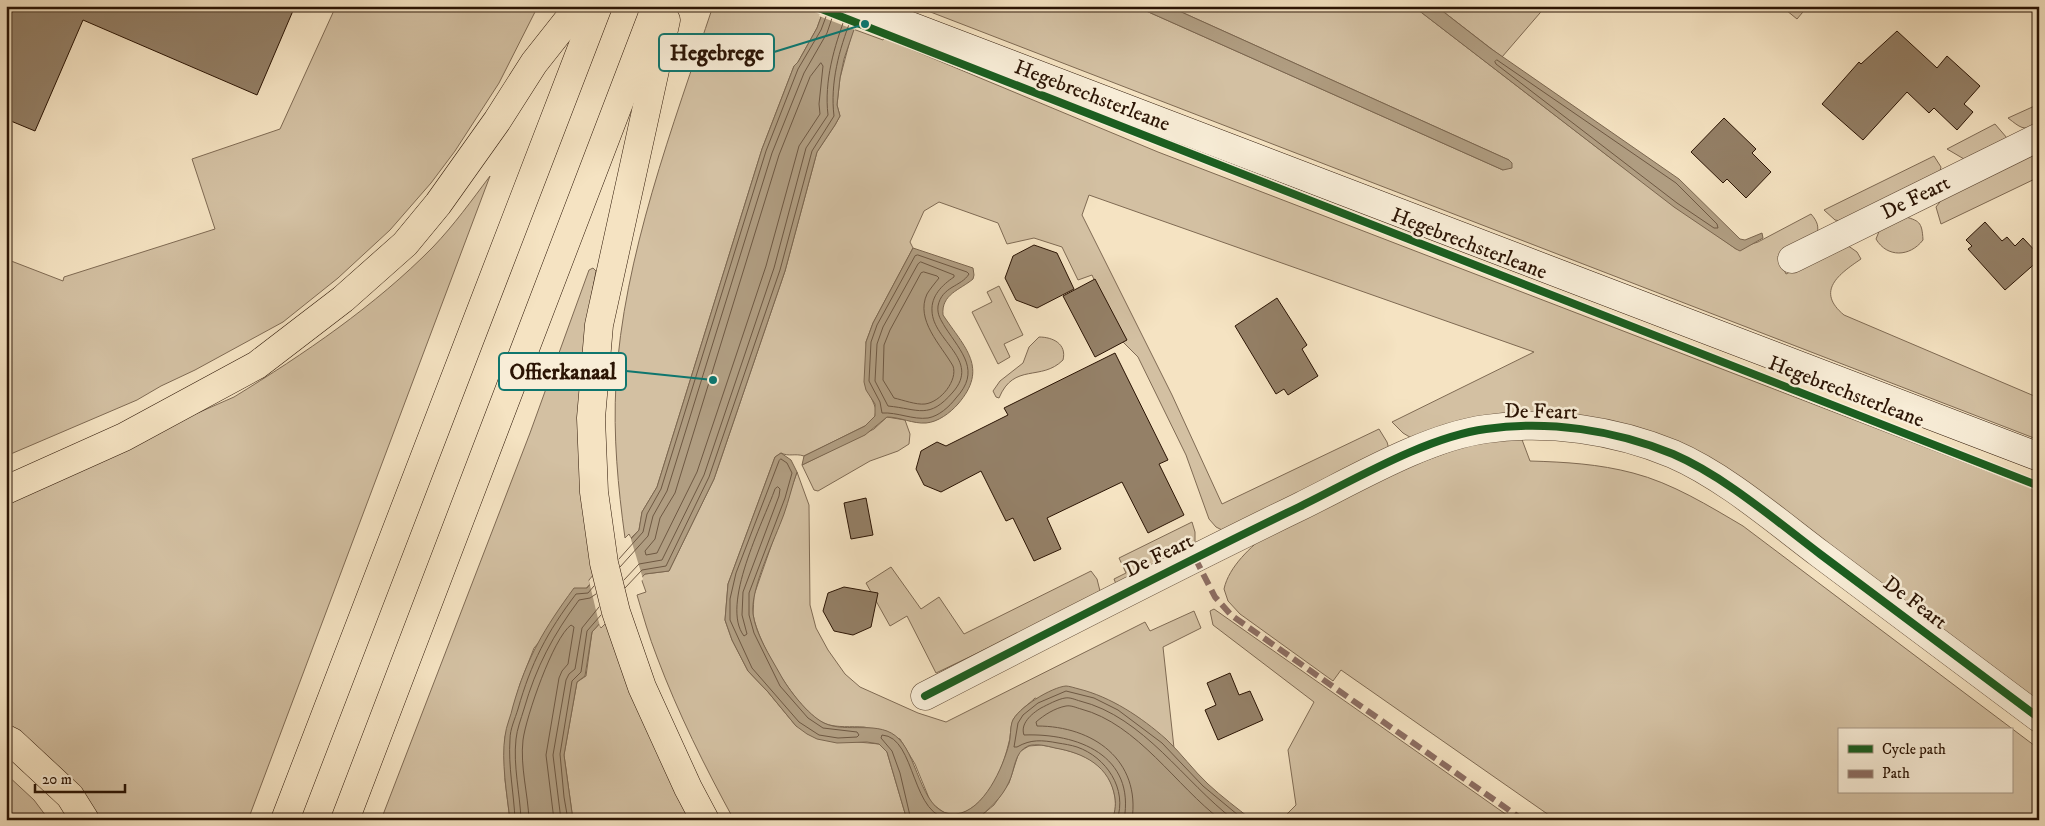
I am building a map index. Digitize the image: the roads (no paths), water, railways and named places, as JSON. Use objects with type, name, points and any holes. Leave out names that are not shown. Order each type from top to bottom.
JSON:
[{"type":"highway","points":[[6,490],[124,437],[258,365],[343,299],[405,244],[438,204],[498,121],[534,63],[579,6]]},
{"type":"highway","points":[[285,820],[598,6]]},
{"type":"highway","points":[[345,820],[656,6]]},
{"type":"highway","points":[[669,6],[599,325],[591,418],[594,492],[604,563],[616,612],[642,687],[688,788],[705,820]]},
{"type":"highway","points":[[6,739],[12,742],[70,796],[85,820]]},
{"type":"street","name":"Hegebrechsterleane","points":[[858,6],[2039,457]]},
{"type":"street","name":"De Feart","points":[[1792,259],[2039,137]]},
{"type":"street","name":"De Feart","points":[[925,696],[1128,591],[1422,447],[1484,429],[1526,426],[1594,431],[1654,448],[1674,455],[1698,467],[1722,482],[1806,543],[2039,718]]},
{"type":"water","points":[[825,6],[862,6],[844,59],[840,78],[837,105],[840,116],[817,152],[785,271],[714,479],[669,571],[645,574],[592,632],[585,676],[577,682],[564,755],[573,820],[510,820],[505,778],[504,745],[506,728],[524,673],[545,630],[574,588],[587,588],[639,530],[642,512],[657,487],[762,149],[794,66],[817,28]]},
{"type":"water","points":[[1135,6],[1168,6],[1509,160],[1512,163],[1512,168],[1503,170]]},
{"type":"water","points":[[1413,6],[1436,6],[1490,48],[1679,179],[1740,239],[1745,240],[1762,233],[1763,238],[1740,251],[1736,249],[1674,207]]},
{"type":"water","points":[[913,248],[973,268],[973,279],[952,293],[943,308],[943,315],[966,348],[970,358],[973,369],[972,380],[967,391],[951,411],[935,421],[921,423],[887,417],[865,435],[802,465],[804,456],[865,426],[875,416],[875,404],[866,390],[864,382],[866,342],[873,323]]},
{"type":"water","points":[[781,453],[791,460],[797,472],[784,514],[759,578],[755,591],[753,614],[760,637],[784,680],[799,701],[818,719],[833,726],[873,728],[891,733],[906,748],[928,797],[945,812],[956,814],[966,811],[975,805],[991,786],[1006,753],[1010,741],[1011,724],[1015,716],[1044,694],[1066,686],[1103,697],[1146,723],[1166,739],[1208,784],[1252,820],[1111,820],[1115,810],[1115,798],[1108,777],[1101,769],[1076,753],[1049,746],[1034,745],[1028,746],[1020,752],[1003,793],[976,820],[907,820],[887,752],[879,744],[867,742],[837,743],[817,739],[796,726],[748,671],[732,640],[725,620],[728,584],[775,457]]},
{"type":"place","name":"Hegebrege","points":[[865,24]]},
{"type":"place","name":"Offierkanaal","points":[[713,380]]}]
